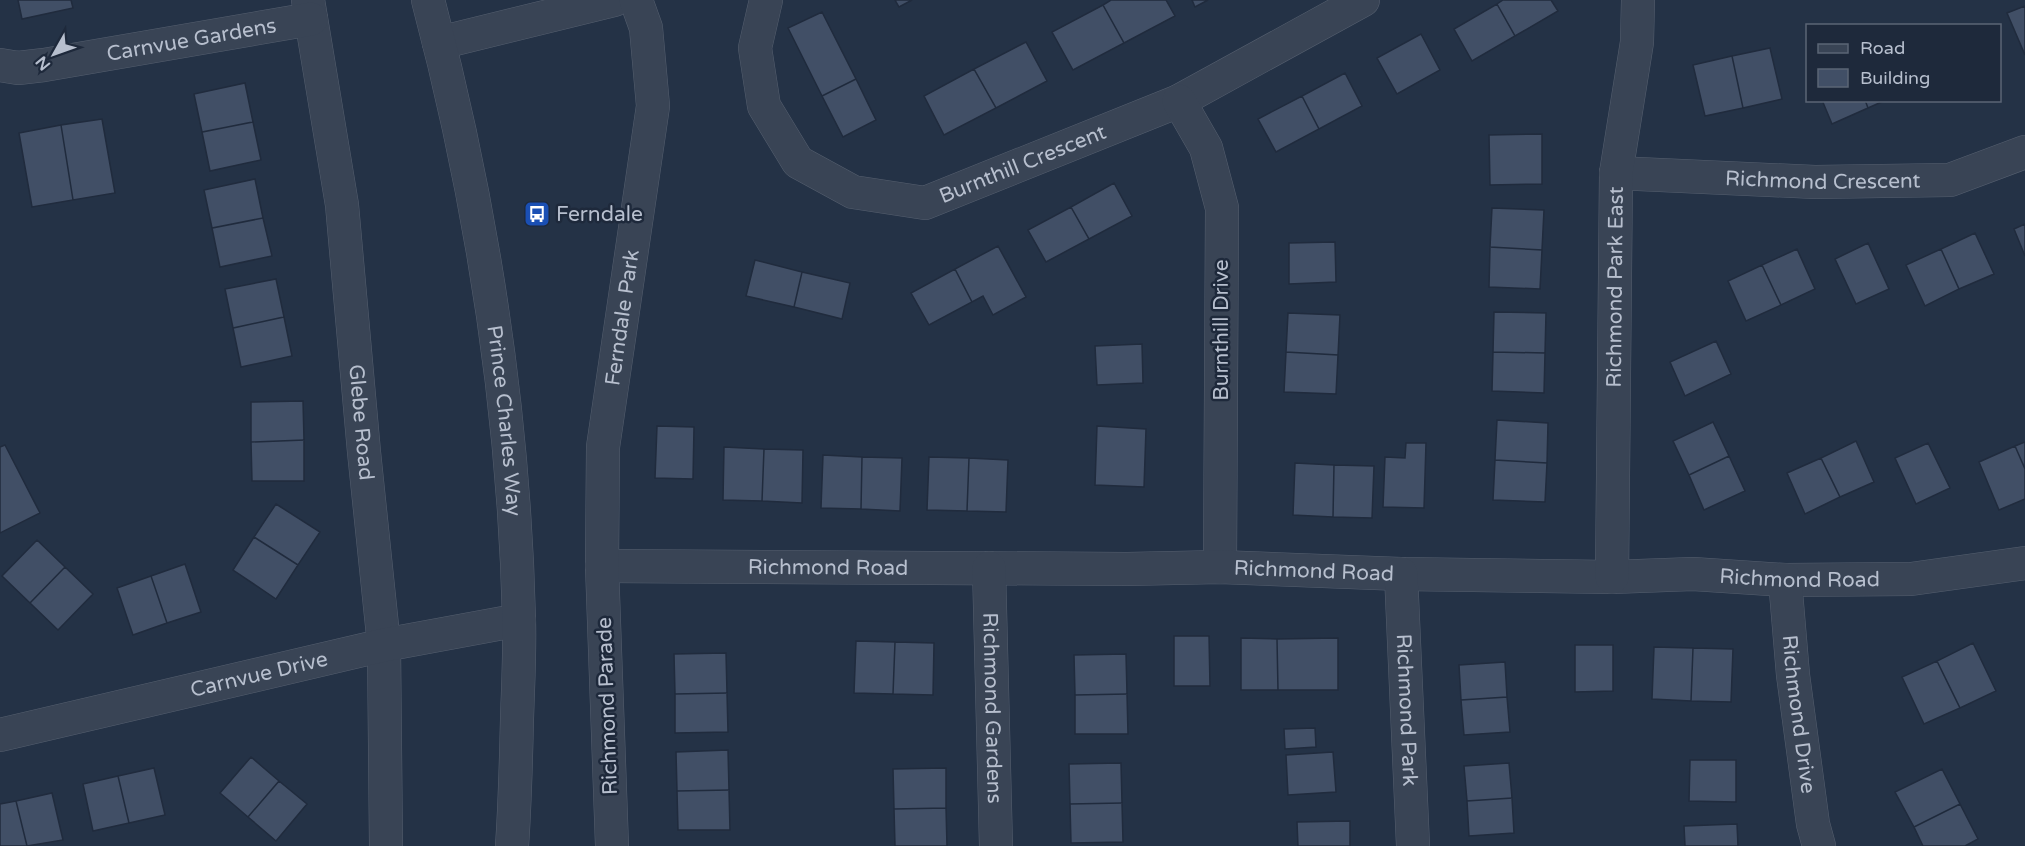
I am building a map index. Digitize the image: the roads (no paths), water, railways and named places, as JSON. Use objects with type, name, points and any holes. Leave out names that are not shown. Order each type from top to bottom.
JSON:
[{"type":"street","name":"Prince Charles Way","points":[[428,0],[472,192],[493,314],[512,483],[519,620],[512,846]]},
{"type":"street","points":[[439,43],[614,0]]},
{"type":"street","name":"Ferndale Park","points":[[602,566],[603,447],[653,106],[646,28],[636,0]]},
{"type":"street","name":"Burnthill Crescent","points":[[766,0],[755,48],[764,106],[798,162],[853,192],[925,203],[1179,101],[1363,0]]},
{"type":"street","name":"Richmond Park East","points":[[1612,577],[1616,172],[1637,42],[1638,0]]},
{"type":"street","name":"Carnvue Gardens","points":[[0,65],[18,68],[44,65],[310,9]]},
{"type":"street","name":"Glebe Road","points":[[310,9],[342,205],[384,645],[386,846]]},
{"type":"street","name":"Burnthill Drive","points":[[1179,101],[1206,148],[1222,208],[1220,567]]},
{"type":"street","name":"Richmond Crescent","points":[[1616,172],[1815,182],[1950,180],[2025,153]]},
{"type":"street","name":"Richmond Road","points":[[602,566],[1127,569],[1220,567],[1401,574],[1612,577],[1693,574],[1785,580],[1911,579],[2025,563]]},
{"type":"street","name":"Richmond Parade","points":[[602,566],[612,846]]},
{"type":"street","name":"Richmond Gardens","points":[[989,568],[996,846]]},
{"type":"street","name":"Richmond Park","points":[[1401,574],[1413,846]]},
{"type":"street","name":"Richmond Drive","points":[[1785,580],[1793,675],[1819,846]]},
{"type":"street","name":"Carnvue Drive","points":[[0,735],[384,645],[519,620]]},
{"type":"place","name":"Ferndale","points":[[537,214]]}]
